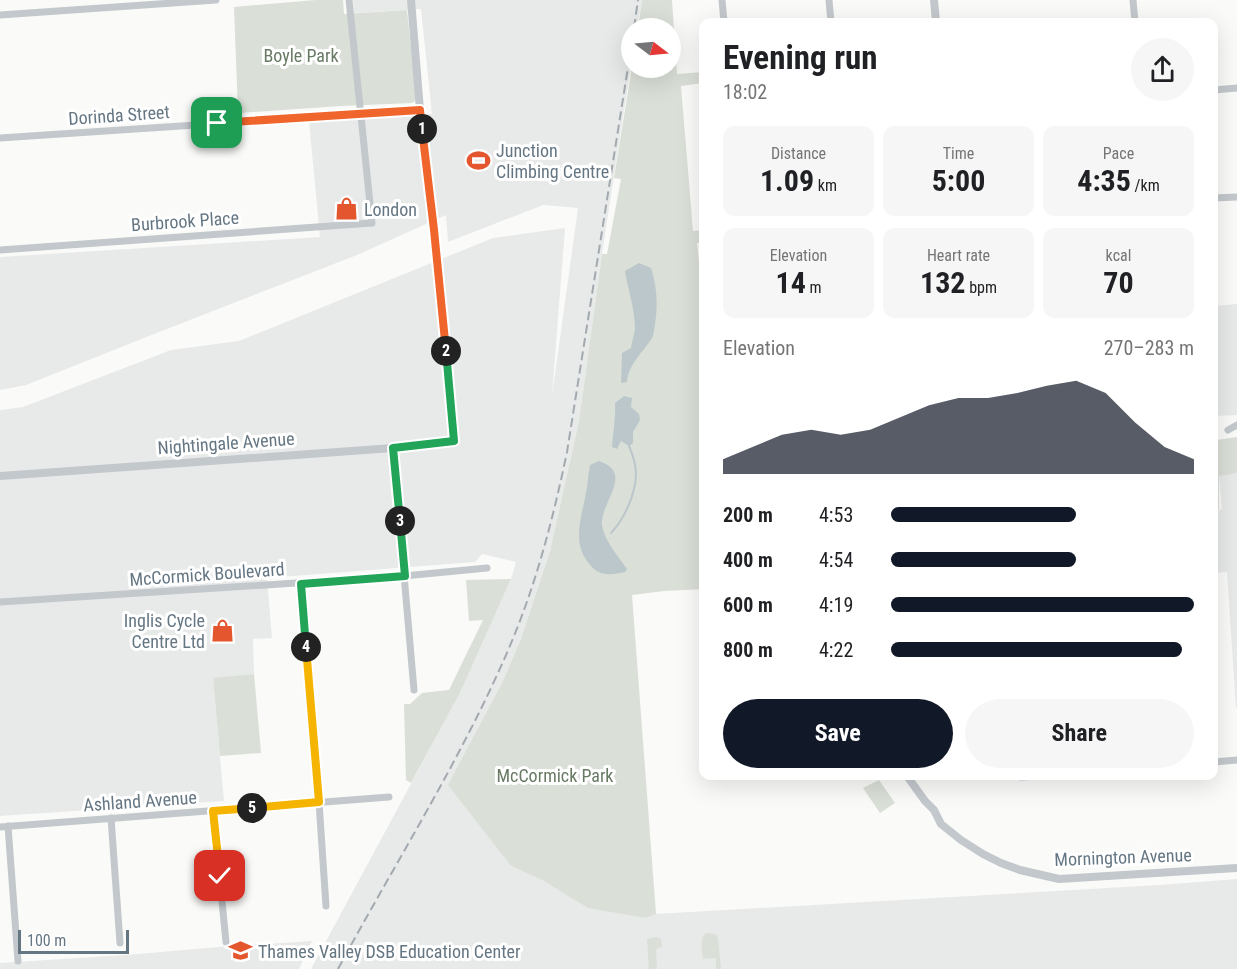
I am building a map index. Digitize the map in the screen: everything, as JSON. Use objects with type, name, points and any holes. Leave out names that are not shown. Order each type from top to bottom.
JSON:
[{"type":"street","points":[[0,15],[216,0]]},
{"type":"street","points":[[349,0],[361,114]]},
{"type":"street","points":[[411,0],[420,110]]},
{"type":"street","points":[[722,0],[724,18]]},
{"type":"street","points":[[829,0],[831,18]]},
{"type":"street","points":[[934,0],[936,18]]},
{"type":"street","points":[[1133,0],[1135,18]]},
{"type":"street","points":[[1218,90],[1237,88]]},
{"type":"street","name":"Dorinda Street","points":[[0,138],[420,110]]},
{"type":"street","name":"Nightingale Avenue","points":[[0,476],[393,448],[454,441],[420,110]]},
{"type":"street","name":"Burbrook Place","points":[[0,250],[372,223],[361,114]]},
{"type":"street","points":[[1218,198],[1237,196]]},
{"type":"street","points":[[1228,430],[1237,425]]},
{"type":"street","points":[[393,448],[414,690]]},
{"type":"street","name":"McCormick Boulevard","points":[[0,602],[301,584],[487,568]]},
{"type":"street","points":[[301,584],[326,906]]},
{"type":"street","points":[[1218,762],[1237,760]]},
{"type":"street","name":"Mornington Avenue","points":[[910,780],[934,810],[941,824],[960,840],[1000,863],[1020,870],[1059,879],[1237,868]]},
{"type":"street","name":"Ashland Avenue","points":[[4,827],[389,797]]},
{"type":"street","points":[[213,811],[226,942]]},
{"type":"street","points":[[111,818],[120,943]]},
{"type":"street","points":[[4,827],[18,961]]},
{"type":"shaded area","points":[[353,0],[642,0],[639,18],[621,18],[621,78],[629,78],[579,421],[550,551],[521,639],[502,683],[449,785],[511,866],[544,881],[646,918],[656,914],[1237,879],[1237,969],[311,969],[460,693],[511,579],[516,562],[482,554],[475,562],[267,578],[272,638],[253,639],[254,674],[213,679],[224,801],[0,816],[0,410],[23,407],[171,350],[239,341],[493,238],[565,228],[552,396],[578,208],[543,205],[448,242],[446,215],[357,255],[26,385],[0,390],[0,257],[320,237],[309,121],[432,114],[421,9],[354,13]]},
{"type":"shaded area","points":[[639,263],[651,268],[653,275],[656,296],[654,333],[633,364],[627,382],[621,383],[622,353],[631,348],[635,329],[625,271]]},
{"type":"shaded area","points":[[1237,304],[1237,415],[1218,416],[1218,306]]},
{"type":"shaded area","points":[[624,396],[632,398],[631,407],[639,414],[640,420],[633,432],[633,443],[629,446],[621,441],[617,449],[612,447],[615,403]]},
{"type":"shaded area","points":[[599,461],[609,466],[614,473],[613,489],[602,525],[608,542],[627,569],[625,572],[616,574],[603,573],[593,568],[582,553],[580,545],[579,528],[590,465]]},
{"type":"shaded area","points":[[1237,473],[1237,708],[1227,572],[1218,573],[1218,510],[1222,509],[1219,475]]},
{"type":"shaded area","name":"Thames Valley DSB Education Center","points":[[312,941],[299,969],[0,969],[0,963]]},
{"type":"green space","name":"Boyle Park","points":[[343,0],[344,14],[407,10],[415,101],[238,113],[234,7]]},
{"type":"green space","name":"McCormick Park","points":[[642,0],[672,0],[673,18],[639,18]]},
{"type":"green space","name":"McCormick Park","points":[[699,72],[699,84],[681,86],[693,231],[699,230],[699,243],[697,243],[699,262],[699,589],[632,595],[656,914],[646,918],[588,908],[544,881],[511,866],[448,785],[502,683],[521,639],[550,551],[579,421],[602,254],[607,254],[621,179],[614,178],[630,78],[681,78],[681,74]]},
{"type":"green space","points":[[1237,437],[1237,473],[1219,476],[1219,509],[1218,440]]},
{"type":"green space","points":[[511,579],[460,693],[411,783],[406,780],[404,704],[410,704],[422,693],[449,690],[483,620],[469,621],[466,580]]},
{"type":"green space","points":[[254,674],[261,753],[220,756],[213,678]]},
{"type":"green space","points":[[879,780],[895,803],[880,813],[863,788]]},
{"type":"green space","points":[[706,933],[716,934],[718,938],[721,969],[716,969],[716,958],[703,959],[702,942]]},
{"type":"green space","points":[[656,937],[661,939],[662,947],[656,949],[657,969],[649,969],[647,939]]},
{"type":"waterway","points":[[611,533],[625,513],[634,490],[636,471],[629,446]]},
{"type":"railway","points":[[635,18],[638,0]]},
{"type":"railway","points":[[338,969],[470,730],[509,648],[536,576],[567,452],[626,78]]},
{"type":"place","name":"Junction Climbing Centre","points":[[478,160]]},
{"type":"place","name":"London","points":[[346,209]]},
{"type":"place","name":"Inglis Cycle Centre Ltd","points":[[223,630]]},
{"type":"place","name":"Thames Valley DSB Education Center","points":[[240,951]]},
{"type":"route","points":[[217,123],[420,110],[454,441],[393,448],[405,576],[301,584],[319,802],[213,811],[220,876]]}]
